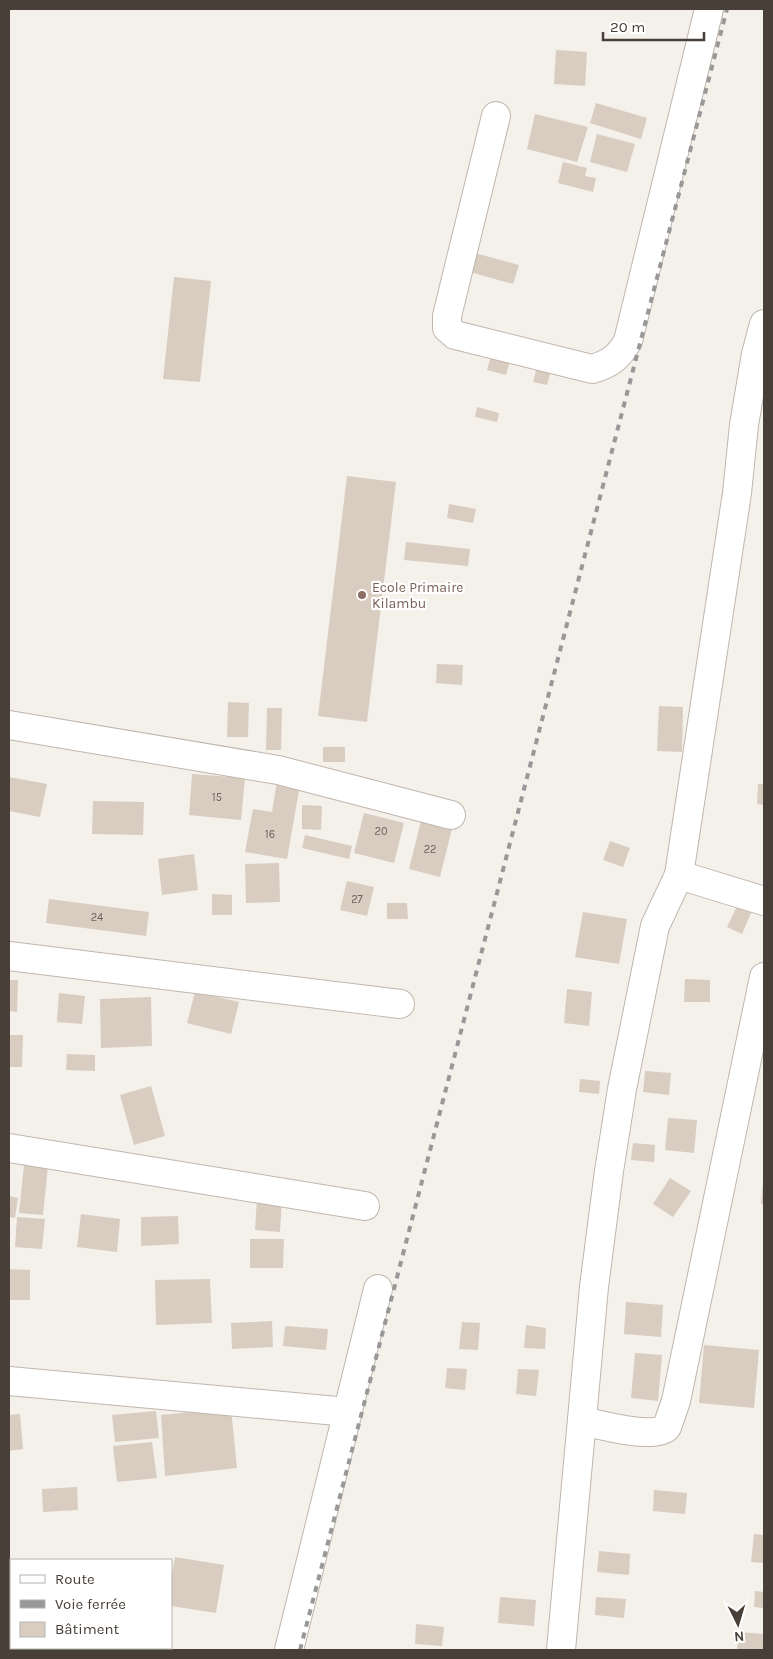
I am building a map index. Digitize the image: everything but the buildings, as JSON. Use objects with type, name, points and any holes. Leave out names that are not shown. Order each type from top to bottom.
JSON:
[{"type":"street","points":[[496,116],[447,316],[448,328],[455,335],[592,369],[609,364],[621,353],[628,341],[710,9]]},
{"type":"street","points":[[561,1650],[595,1278],[622,1089],[655,926],[679,875],[697,768],[706,688],[737,493],[744,425],[760,355],[764,324]]},
{"type":"street","points":[[9,725],[278,770],[450,815]]},
{"type":"street","points":[[679,875],[764,901]]},
{"type":"street","points":[[9,956],[400,1004]]},
{"type":"street","points":[[582,1421],[629,1430],[658,1432],[667,1427],[676,1401],[764,977]]},
{"type":"street","points":[[9,1148],[365,1206]]},
{"type":"street","points":[[289,1650],[378,1289]]},
{"type":"street","points":[[9,1381],[348,1412]]},
{"type":"railway","points":[[300,1650],[727,9]]},
{"type":"place","name":"Ecole Primaire Kilambu","points":[[362,595]]}]
